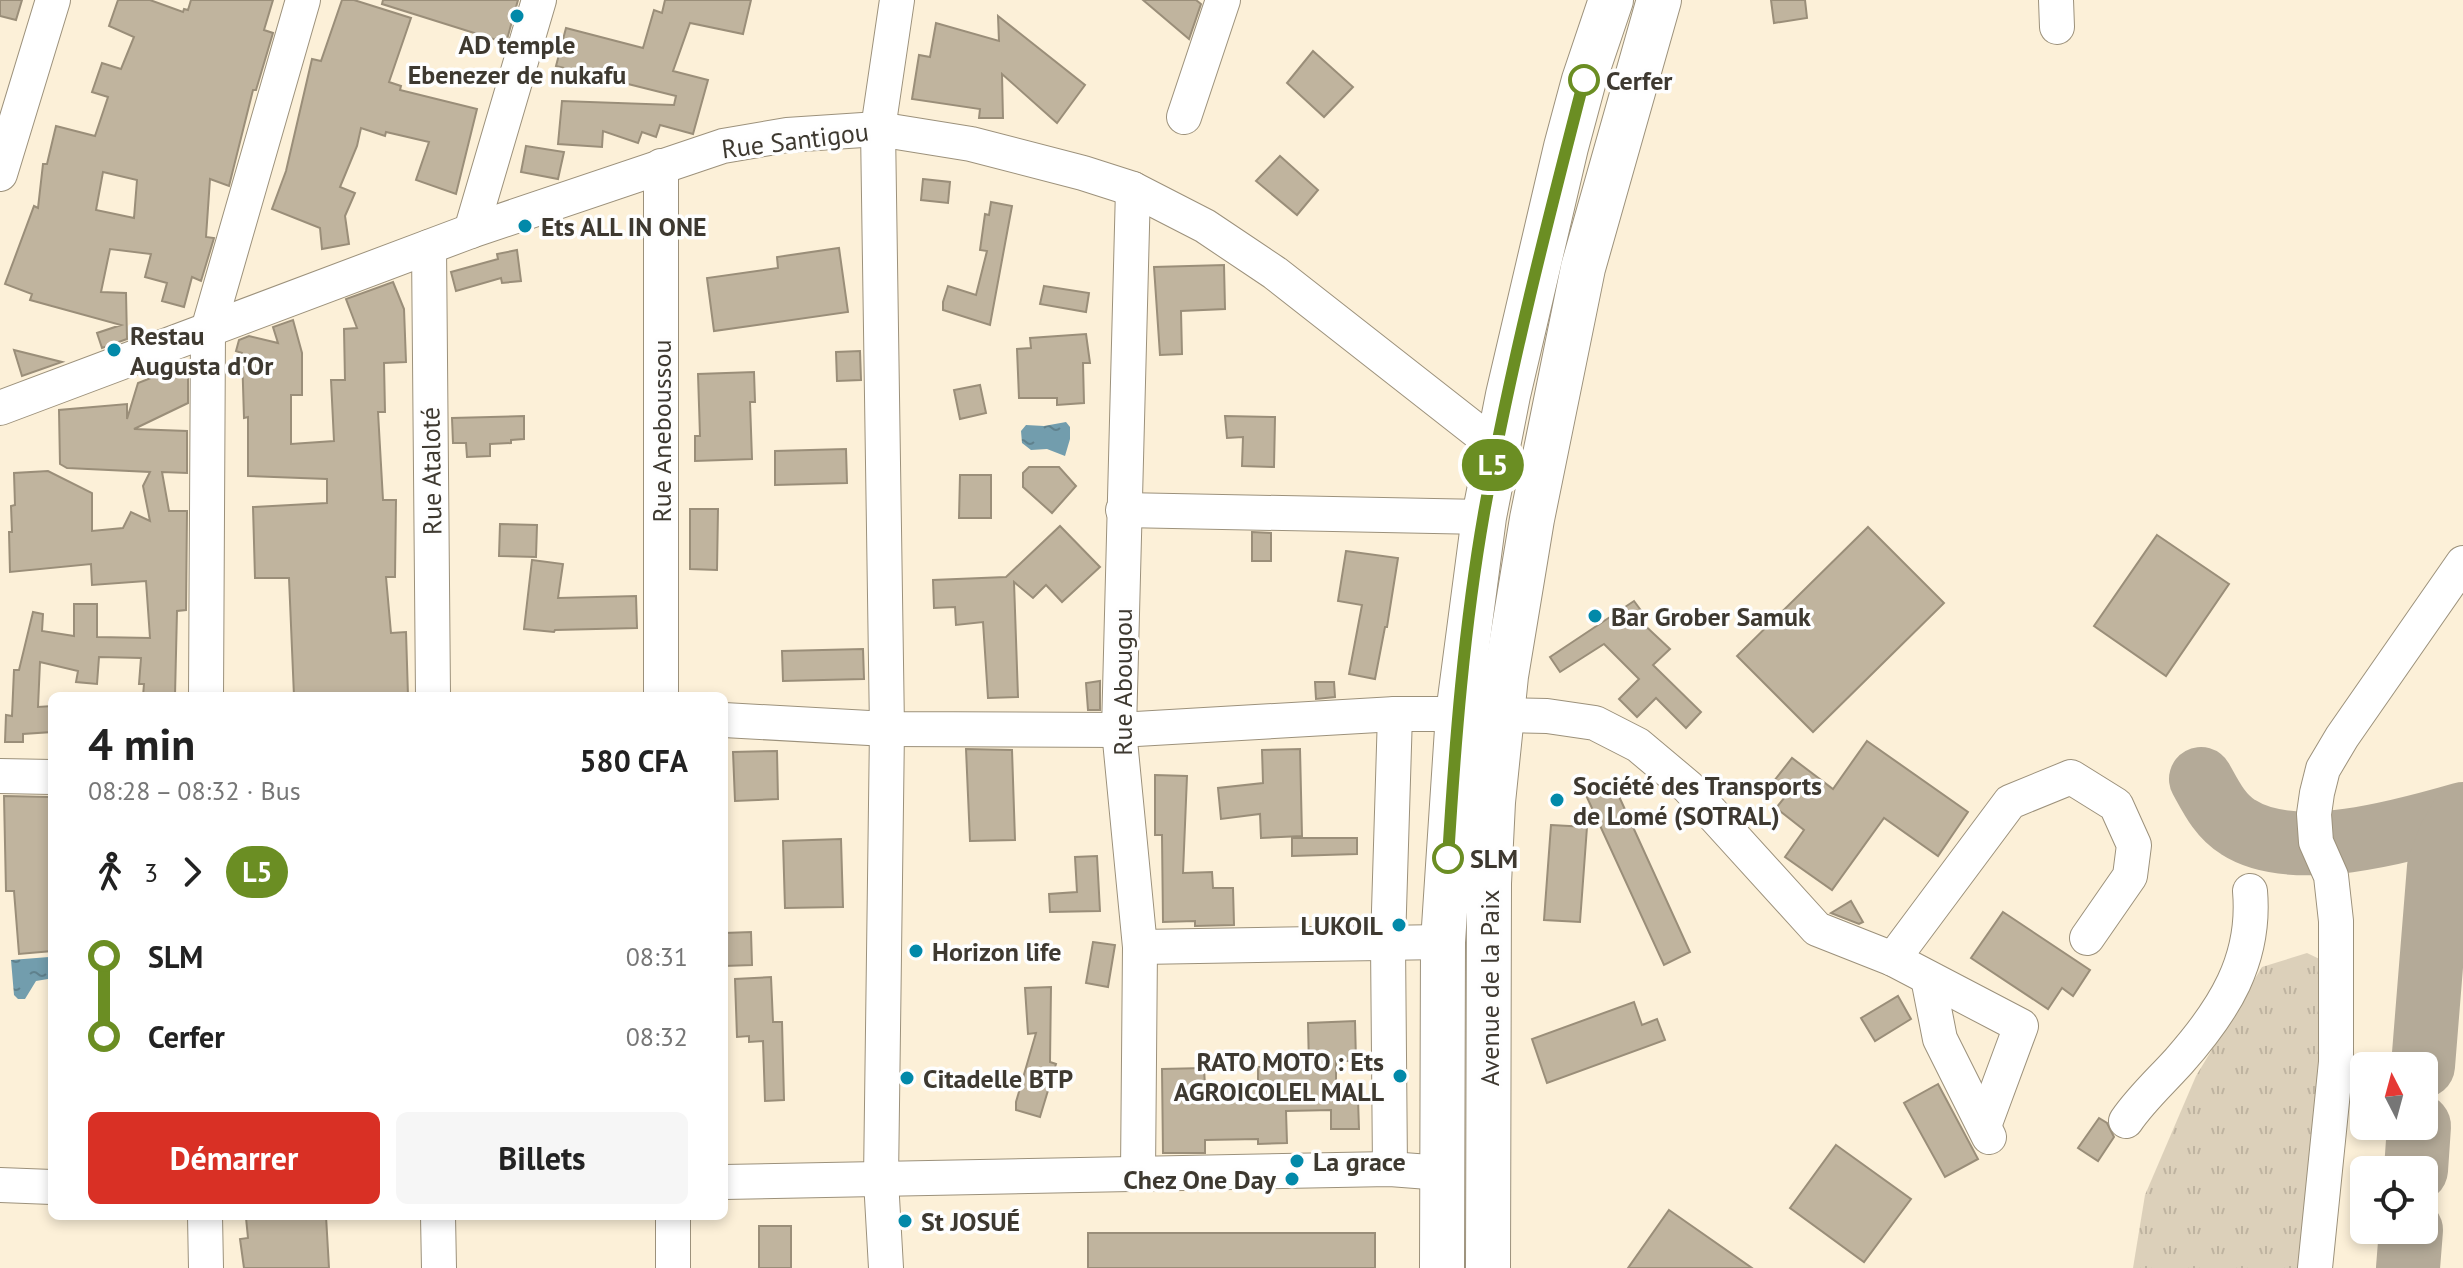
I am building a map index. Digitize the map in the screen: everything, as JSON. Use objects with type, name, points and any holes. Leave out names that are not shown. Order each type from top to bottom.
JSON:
[{"type":"main road","points":[[1442,1268],[1443,942],[1458,714],[1484,517],[1497,447],[1570,134],[1584,80],[1611,0]]},
{"type":"main road","name":"Avenue de la Paix","points":[[1488,1268],[1489,883],[1502,716],[1532,519],[1583,268],[1659,0]]},
{"type":"street","points":[[0,174],[53,0]]},
{"type":"street","points":[[206,692],[208,330],[303,0]]},
{"type":"street","points":[[471,231],[539,0]]},
{"type":"street","points":[[886,1268],[881,1180],[887,729],[878,129],[897,0]]},
{"type":"street","points":[[1184,117],[1223,0]]},
{"type":"street","name":"Rue Santigou","points":[[0,408],[471,231],[723,146],[787,135],[878,129],[1024,156],[1133,189],[1205,226],[1275,273],[1497,447]]},
{"type":"street","name":"Rue Aneboussou","points":[[661,166],[661,692]]},
{"type":"street","name":"Rue Abougou","points":[[1133,189],[1119,730],[1140,947],[1138,1173]]},
{"type":"street","name":"Rue Ataloté","points":[[429,247],[433,692]]},
{"type":"street","points":[[1123,510],[1484,517]]},
{"type":"street","points":[[2315,1268],[2336,1062],[2336,921],[2331,876],[2316,842],[2314,814],[2317,793],[2323,769],[2342,737],[2463,563]]},
{"type":"street","points":[[728,720],[887,729],[1119,730],[1395,714],[1458,714],[1547,716],[1595,723],[1638,745],[1688,787],[1817,929],[1893,959],[2021,1026],[1988,1135],[1940,1039],[1928,978]]},
{"type":"street","points":[[1390,1169],[1388,943],[1395,714]]},
{"type":"street","points":[[0,776],[48,777]]},
{"type":"street","points":[[1893,959],[2010,802],[2071,777],[2116,805],[2134,845],[2130,876],[2087,938]]},
{"type":"street","points":[[2126,1121],[2195,1041],[2234,981],[2245,956],[2252,925],[2250,891]]},
{"type":"street","points":[[1140,947],[1443,942]]},
{"type":"street","points":[[728,1182],[1390,1169],[1442,1173]]},
{"type":"street","points":[[0,1185],[48,1187]]},
{"type":"street","points":[[205,1220],[206,1268]]},
{"type":"street","points":[[438,1220],[439,1268]]},
{"type":"street","points":[[673,1220],[673,1268]]},
{"type":"green space","points":[[2307,953],[2332,965],[2326,1268],[2133,1268],[2145,1195],[2196,1076],[2262,967]]},
{"type":"water","points":[[1066,422],[1070,427],[1070,439],[1065,456],[1047,449],[1031,450],[1022,443],[1021,431],[1026,425]]},
{"type":"water","points":[[48,957],[48,979],[36,981],[25,999],[18,999],[14,995],[11,960]]},
{"type":"building","points":[[0,0],[22,0],[16,20],[0,16]]},
{"type":"building","points":[[118,0],[150,0],[183,12],[184,9],[188,10],[191,0],[273,0],[264,30],[273,33],[256,90],[253,90],[229,186],[210,179],[206,237],[214,238],[201,281],[192,277],[184,307],[162,301],[167,283],[145,277],[151,254],[110,249],[101,292],[126,293],[127,339],[102,348],[97,333],[121,325],[30,300],[32,294],[5,284],[34,206],[38,208],[43,164],[47,164],[56,126],[95,136],[108,97],[92,92],[102,63],[121,69],[134,37],[109,26]],"holes":[[[103,172],[137,180],[134,218],[96,210]]]},
{"type":"building","points":[[342,0],[354,0],[411,18],[389,82],[401,86],[400,90],[477,109],[456,194],[416,180],[429,142],[386,132],[385,136],[361,128],[340,187],[355,193],[345,216],[349,244],[322,249],[320,228],[272,209],[286,171],[312,59],[321,61]]},
{"type":"building","points":[[383,0],[518,0],[506,43],[382,4]]},
{"type":"building","points":[[665,0],[751,0],[743,34],[690,23],[673,71],[708,80],[693,134],[660,125],[656,137],[642,132],[638,143],[603,131],[602,147],[558,144],[562,101],[674,105],[676,96],[556,66],[566,28],[643,48],[654,10],[662,13]]},
{"type":"building","points":[[1143,0],[1196,0],[1201,4],[1189,39]]},
{"type":"building","points":[[1771,0],[1805,0],[1807,18],[1774,23]]},
{"type":"building","points":[[998,16],[1085,85],[1057,123],[1002,74],[1003,118],[979,118],[980,109],[912,99],[919,55],[930,57],[936,23],[999,41]]},
{"type":"building","points":[[1313,51],[1353,87],[1324,117],[1287,83]]},
{"type":"building","points":[[526,146],[564,152],[558,179],[521,172]]},
{"type":"building","points":[[1280,156],[1318,190],[1297,215],[1256,181]]},
{"type":"building","points":[[923,179],[950,182],[948,203],[921,200]]},
{"type":"building","points":[[991,202],[1012,206],[990,325],[943,310],[943,302],[948,286],[976,295],[987,251],[980,250],[985,214],[989,215]]},
{"type":"building","points":[[839,248],[848,312],[714,331],[707,278],[778,268],[777,257]]},
{"type":"building","points":[[517,250],[521,281],[502,283],[501,278],[456,291],[451,272],[498,259],[497,254]]},
{"type":"building","points":[[1224,265],[1225,309],[1181,311],[1182,354],[1160,355],[1154,267]]},
{"type":"building","points":[[393,282],[404,309],[406,362],[384,363],[385,412],[378,412],[383,500],[396,500],[395,577],[386,577],[391,633],[406,632],[408,692],[294,692],[289,578],[255,578],[253,507],[327,503],[327,479],[248,476],[248,417],[244,418],[242,353],[236,351],[239,340],[249,336],[278,343],[273,327],[293,320],[302,353],[302,395],[291,395],[291,444],[334,441],[331,380],[345,380],[344,329],[357,328],[346,299]]},
{"type":"building","points":[[1044,286],[1089,293],[1086,312],[1040,304]]},
{"type":"building","points":[[1086,334],[1090,363],[1083,363],[1084,403],[1057,405],[1057,398],[1019,398],[1017,349],[1031,348],[1030,338]]},
{"type":"building","points":[[14,350],[62,362],[22,376]]},
{"type":"building","points":[[860,351],[861,380],[837,381],[836,352]]},
{"type":"building","points":[[184,365],[188,376],[188,403],[134,429],[187,431],[187,473],[162,472],[169,511],[187,511],[186,610],[177,611],[175,692],[143,692],[144,684],[139,684],[141,658],[99,657],[97,684],[76,682],[78,671],[40,662],[38,707],[48,706],[48,732],[23,734],[23,742],[5,742],[6,715],[12,716],[14,670],[19,670],[33,612],[43,614],[42,631],[74,636],[74,604],[97,604],[97,637],[150,638],[146,581],[92,585],[91,564],[10,572],[9,532],[12,532],[11,506],[15,505],[14,473],[48,471],[92,493],[92,531],[123,528],[131,512],[150,521],[143,486],[150,472],[67,468],[60,464],[59,410],[127,404],[127,419],[138,383]]},
{"type":"building","points":[[754,372],[755,402],[750,402],[752,459],[695,461],[695,436],[700,436],[698,374]]},
{"type":"building","points":[[980,385],[986,413],[960,419],[954,390]]},
{"type":"building","points":[[524,416],[524,439],[490,444],[490,456],[467,457],[466,443],[453,443],[452,418]]},
{"type":"building","points":[[1225,416],[1275,417],[1274,467],[1242,466],[1243,437],[1227,438]]},
{"type":"building","points":[[846,449],[847,483],[775,485],[775,451]]},
{"type":"building","points":[[1029,467],[1059,467],[1076,486],[1052,513],[1023,487],[1023,473]]},
{"type":"building","points":[[960,475],[991,475],[991,518],[959,518]]},
{"type":"building","points":[[690,509],[718,509],[717,570],[690,569]]},
{"type":"building","points":[[500,524],[537,525],[536,557],[499,556]]},
{"type":"building","points":[[1060,526],[1100,567],[1062,602],[1046,585],[1033,598],[1014,582],[1018,697],[988,698],[983,622],[956,625],[955,607],[934,608],[933,580],[1006,577]]},
{"type":"building","points":[[1868,527],[1944,603],[1813,732],[1737,656]]},
{"type":"building","points":[[1252,532],[1271,533],[1271,561],[1252,561]]},
{"type":"building","points":[[2157,535],[2229,584],[2166,676],[2094,626]]},
{"type":"building","points":[[1346,551],[1398,558],[1375,679],[1349,674],[1362,605],[1338,601]]},
{"type":"building","points":[[532,560],[563,564],[558,598],[636,596],[637,628],[554,632],[524,629]]},
{"type":"building","points":[[1634,601],[1645,616],[1639,620],[1670,649],[1653,665],[1701,712],[1686,728],[1656,698],[1637,717],[1619,699],[1639,679],[1604,644],[1560,672],[1550,657]]},
{"type":"building","points":[[863,649],[864,679],[783,681],[782,651]]},
{"type":"building","points":[[1100,681],[1100,710],[1088,710],[1086,683]]},
{"type":"building","points":[[1315,682],[1334,682],[1335,697],[1316,699]]},
{"type":"building","points":[[1867,741],[1968,812],[1938,856],[1884,818],[1832,890],[1785,857],[1804,830],[1776,808],[1785,797],[1770,786],[1792,758],[1833,789]]},
{"type":"building","points":[[966,749],[1012,750],[1015,840],[970,841]]},
{"type":"building","points":[[1300,749],[1302,836],[1261,838],[1260,814],[1221,819],[1218,788],[1263,783],[1262,750]]},
{"type":"building","points":[[777,751],[778,799],[735,801],[733,752]]},
{"type":"building","points":[[1155,775],[1187,776],[1183,873],[1212,872],[1213,888],[1233,888],[1234,925],[1195,926],[1195,921],[1163,922],[1162,835],[1155,835]]},
{"type":"building","points":[[1612,781],[1690,952],[1664,965],[1585,793]]},
{"type":"building","points":[[4,796],[48,797],[48,951],[19,954],[14,891],[6,891]]},
{"type":"building","points":[[1551,825],[1587,827],[1580,922],[1544,920]]},
{"type":"building","points":[[1292,838],[1357,838],[1357,854],[1292,856]]},
{"type":"building","points":[[841,839],[843,907],[785,908],[783,841]]},
{"type":"building","points":[[1097,856],[1100,911],[1050,912],[1049,894],[1077,892],[1075,857]]},
{"type":"building","points":[[1851,901],[1863,922],[1859,924],[1831,913]]},
{"type":"building","points":[[2003,912],[2090,970],[2073,996],[2062,988],[2048,1009],[1971,958]]},
{"type":"building","points":[[751,932],[752,965],[728,966],[728,933]]},
{"type":"building","points":[[1093,942],[1115,945],[1108,987],[1086,983]]},
{"type":"building","points":[[771,977],[773,1022],[782,1022],[784,1100],[765,1101],[763,1041],[749,1042],[749,1036],[737,1037],[735,979]]},
{"type":"building","points":[[1051,987],[1050,1062],[1056,1064],[1040,1117],[1016,1110],[1036,1033],[1028,1034],[1025,988]]},
{"type":"building","points":[[1898,996],[1911,1019],[1875,1041],[1861,1018]]},
{"type":"building","points":[[1634,1002],[1642,1025],[1657,1019],[1665,1040],[1547,1083],[1532,1039]]},
{"type":"building","points":[[1355,1021],[1356,1061],[1336,1061],[1336,1099],[1358,1099],[1359,1129],[1331,1129],[1331,1110],[1286,1111],[1287,1143],[1258,1144],[1258,1139],[1205,1140],[1205,1153],[1163,1153],[1162,1069],[1204,1068],[1205,1086],[1258,1085],[1258,1067],[1309,1067],[1308,1023]]},
{"type":"building","points":[[1938,1084],[1978,1159],[1945,1177],[1904,1103]]},
{"type":"building","points":[[2099,1118],[2107,1123],[2114,1137],[2098,1161],[2078,1148]]},
{"type":"building","points":[[1836,1145],[1911,1199],[1864,1262],[1790,1208]]},
{"type":"building","points":[[1669,1210],[1752,1268],[1628,1268]]},
{"type":"building","points":[[246,1220],[326,1220],[329,1268],[244,1268],[240,1239],[248,1238]]},
{"type":"building","points":[[759,1226],[791,1226],[791,1268],[759,1268]]},
{"type":"building","points":[[1088,1233],[1375,1233],[1375,1268],[1088,1268]]},
{"type":"taxiway","points":[[2201,779],[2216,806],[2232,823],[2261,837],[2288,843],[2318,843],[2381,835],[2463,814]]},
{"type":"taxiway","points":[[2424,1052],[2439,867],[2450,837],[2463,815]]},
{"type":"taxiway","points":[[2417,1156],[2418,1140]]},
{"type":"taxiway","points":[[2408,1268],[2410,1244]]},
{"type":"bus line","name":"L5","points":[[1448,858],[1458,714],[1484,517],[1508,395],[1584,80]]},
{"type":"place","name":"AD temple Ebenezer de nukafu","points":[[517,16]]},
{"type":"place","name":"Cerfer","points":[[1584,80]]},
{"type":"place","name":"Ets ALL IN ONE","points":[[525,226]]},
{"type":"place","name":"Restau Augusta d'Or","points":[[114,350]]},
{"type":"place","name":"Bar Grober Samuk","points":[[1595,616]]},
{"type":"place","name":"Société des Transports de Lomé (SOTRAL)","points":[[1557,800]]},
{"type":"place","name":"SLM","points":[[1448,858]]},
{"type":"place","name":"LUKOIL","points":[[1399,925]]},
{"type":"place","name":"Horizon life","points":[[916,951]]},
{"type":"place","name":"RATO MOTO : Ets AGROICOLEL MALL","points":[[1400,1076]]},
{"type":"place","name":"Citadelle BTP","points":[[907,1078]]},
{"type":"place","name":"La grace","points":[[1297,1161]]},
{"type":"place","name":"Chez One Day","points":[[1292,1179]]},
{"type":"place","name":"St JOSUÉ","points":[[905,1221]]}]
